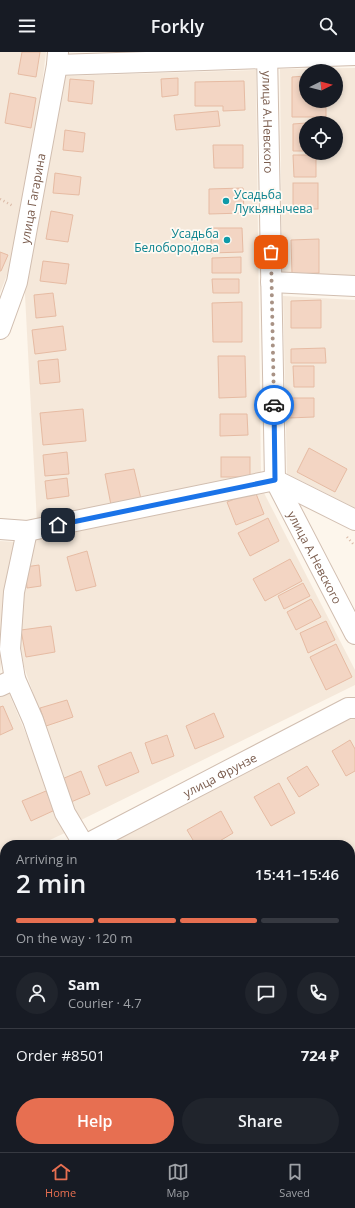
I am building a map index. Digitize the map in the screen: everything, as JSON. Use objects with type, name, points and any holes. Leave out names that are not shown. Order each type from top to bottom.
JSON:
[{"type":"street","name":"улица А.Невского","points":[[267,55],[275,480],[355,634]]},
{"type":"street","points":[[58,59],[355,55]]},
{"type":"street","name":"улица Гагарина","points":[[0,329],[18,282],[58,59]]},
{"type":"street","points":[[272,282],[355,286]]},
{"type":"street","points":[[0,529],[27,532],[275,480]]},
{"type":"street","name":"улица А.Невского","points":[[275,480],[355,520]]},
{"type":"street","points":[[27,532],[14,592],[7,683],[33,720],[64,813],[81,840]]},
{"type":"street","name":"улица Фрунзе","points":[[94,840],[348,708],[355,708]]},
{"type":"shaded area","points":[[0,52],[46,52],[40,101],[15,254],[0,293]]},
{"type":"shaded area","points":[[343,68],[355,68],[355,280],[282,276],[280,69],[299,69],[299,108],[343,108]]},
{"type":"shaded area","points":[[256,70],[261,479],[37,523],[24,276],[64,76]]},
{"type":"shaded area","points":[[283,296],[355,300],[355,508],[287,474]]},
{"type":"shaded area","points":[[263,491],[355,670],[355,685],[77,822],[18,649],[20,594],[30,539]]},
{"type":"shaded area","points":[[0,541],[15,542],[0,672]]},
{"type":"shaded area","points":[[8,691],[67,832],[50,840],[0,840],[0,694]]},
{"type":"shaded area","points":[[355,719],[355,840],[108,840],[345,720]]},
{"type":"building","points":[[22,52],[40,52],[36,77],[18,74]]},
{"type":"building","points":[[299,76],[299,108],[326,108],[326,116],[292,117],[292,77]]},
{"type":"building","points":[[178,78],[178,95],[162,97],[161,79]]},
{"type":"building","points":[[70,79],[94,81],[92,104],[68,101]]},
{"type":"building","points":[[244,81],[245,110],[223,111],[223,106],[195,106],[195,82]]},
{"type":"building","points":[[10,93],[36,98],[31,128],[5,123]]},
{"type":"building","points":[[218,111],[220,126],[176,130],[174,115]]},
{"type":"building","points":[[293,124],[299,124],[299,151],[293,151]]},
{"type":"building","points":[[65,130],[85,133],[83,152],[63,150]]},
{"type":"building","points":[[213,145],[243,145],[243,168],[214,168]]},
{"type":"building","points":[[293,155],[299,155],[299,160],[316,160],[316,177],[294,177]]},
{"type":"building","points":[[55,173],[81,177],[79,195],[53,193]]},
{"type":"building","points":[[293,183],[318,183],[318,209],[293,209]]},
{"type":"building","name":"Усадьба Лукьянычева","points":[[243,188],[244,213],[209,214],[209,189]]},
{"type":"building","points":[[51,211],[73,215],[68,242],[46,239]]},
{"type":"building","name":"Усадьба Белобородова","points":[[211,228],[242,228],[243,252],[211,253]]},
{"type":"building","points":[[319,239],[319,273],[292,274],[291,240]]},
{"type":"building","points":[[0,252],[8,255],[1,271],[0,271]]},
{"type":"building","points":[[241,257],[241,273],[212,273],[212,258]]},
{"type":"building","points":[[43,261],[69,264],[66,284],[40,281]]},
{"type":"building","points":[[212,279],[239,279],[239,293],[213,293]]},
{"type":"building","points":[[53,293],[56,316],[36,318],[34,295]]},
{"type":"building","points":[[321,300],[321,328],[291,328],[291,301]]},
{"type":"building","points":[[242,302],[242,342],[213,342],[212,303]]},
{"type":"building","points":[[63,326],[66,350],[35,354],[32,330]]},
{"type":"building","points":[[325,348],[326,363],[291,363],[291,349]]},
{"type":"building","points":[[218,356],[245,356],[246,397],[219,398]]},
{"type":"building","points":[[58,359],[60,382],[40,384],[38,361]]},
{"type":"building","points":[[293,366],[314,366],[314,387],[294,387]]},
{"type":"building","points":[[288,398],[314,398],[314,417],[288,418]]},
{"type":"building","points":[[83,409],[86,441],[43,445],[40,413]]},
{"type":"building","points":[[220,414],[247,414],[248,435],[220,436]]},
{"type":"building","points":[[309,448],[347,469],[335,492],[297,472]]},
{"type":"building","points":[[67,452],[69,474],[45,476],[43,455]]},
{"type":"building","points":[[221,457],[250,457],[250,477],[221,477]]},
{"type":"building","points":[[134,469],[141,499],[111,505],[105,474]]},
{"type":"building","points":[[67,478],[69,496],[47,499],[45,481]]},
{"type":"building","points":[[255,491],[264,514],[236,525],[227,502]]},
{"type":"building","points":[[268,518],[279,541],[250,556],[238,533]]},
{"type":"building","points":[[87,551],[96,586],[76,591],[67,557]]},
{"type":"building","points":[[290,559],[302,581],[265,601],[253,579]]},
{"type":"building","points":[[39,565],[41,586],[27,588],[25,567]]},
{"type":"building","points":[[303,583],[310,596],[284,609],[278,596]]},
{"type":"building","points":[[311,599],[321,617],[296,630],[287,612]]},
{"type":"building","points":[[326,621],[335,640],[308,653],[300,633]]},
{"type":"building","points":[[51,626],[55,652],[26,657],[21,630]]},
{"type":"building","points":[[336,644],[352,677],[326,690],[310,657]]},
{"type":"building","points":[[67,700],[73,717],[46,726],[40,708]]},
{"type":"building","points":[[3,706],[13,729],[0,735],[0,707]]},
{"type":"building","points":[[214,713],[224,737],[195,749],[186,726]]},
{"type":"building","points":[[167,735],[174,756],[152,764],[145,743]]},
{"type":"building","points":[[350,740],[355,749],[355,771],[346,776],[332,751]]},
{"type":"building","points":[[131,752],[139,772],[106,786],[98,766]]},
{"type":"building","points":[[307,766],[319,785],[299,797],[287,778]]},
{"type":"building","points":[[81,771],[90,794],[71,802],[62,779]]},
{"type":"building","points":[[279,783],[295,813],[271,826],[254,797]]},
{"type":"building","points":[[46,791],[55,810],[31,821],[22,801]]},
{"type":"building","points":[[221,811],[233,833],[221,840],[193,840],[187,830]]},
{"type":"way so far","points":[[271,252],[274,405]]},
{"type":"place","name":"Усадьба Лукьянычева","points":[[226,201]]},
{"type":"place","name":"Усадьба Белобородова","points":[[227,240]]},
{"type":"route","points":[[58,525],[275,480],[274,405]]}]
